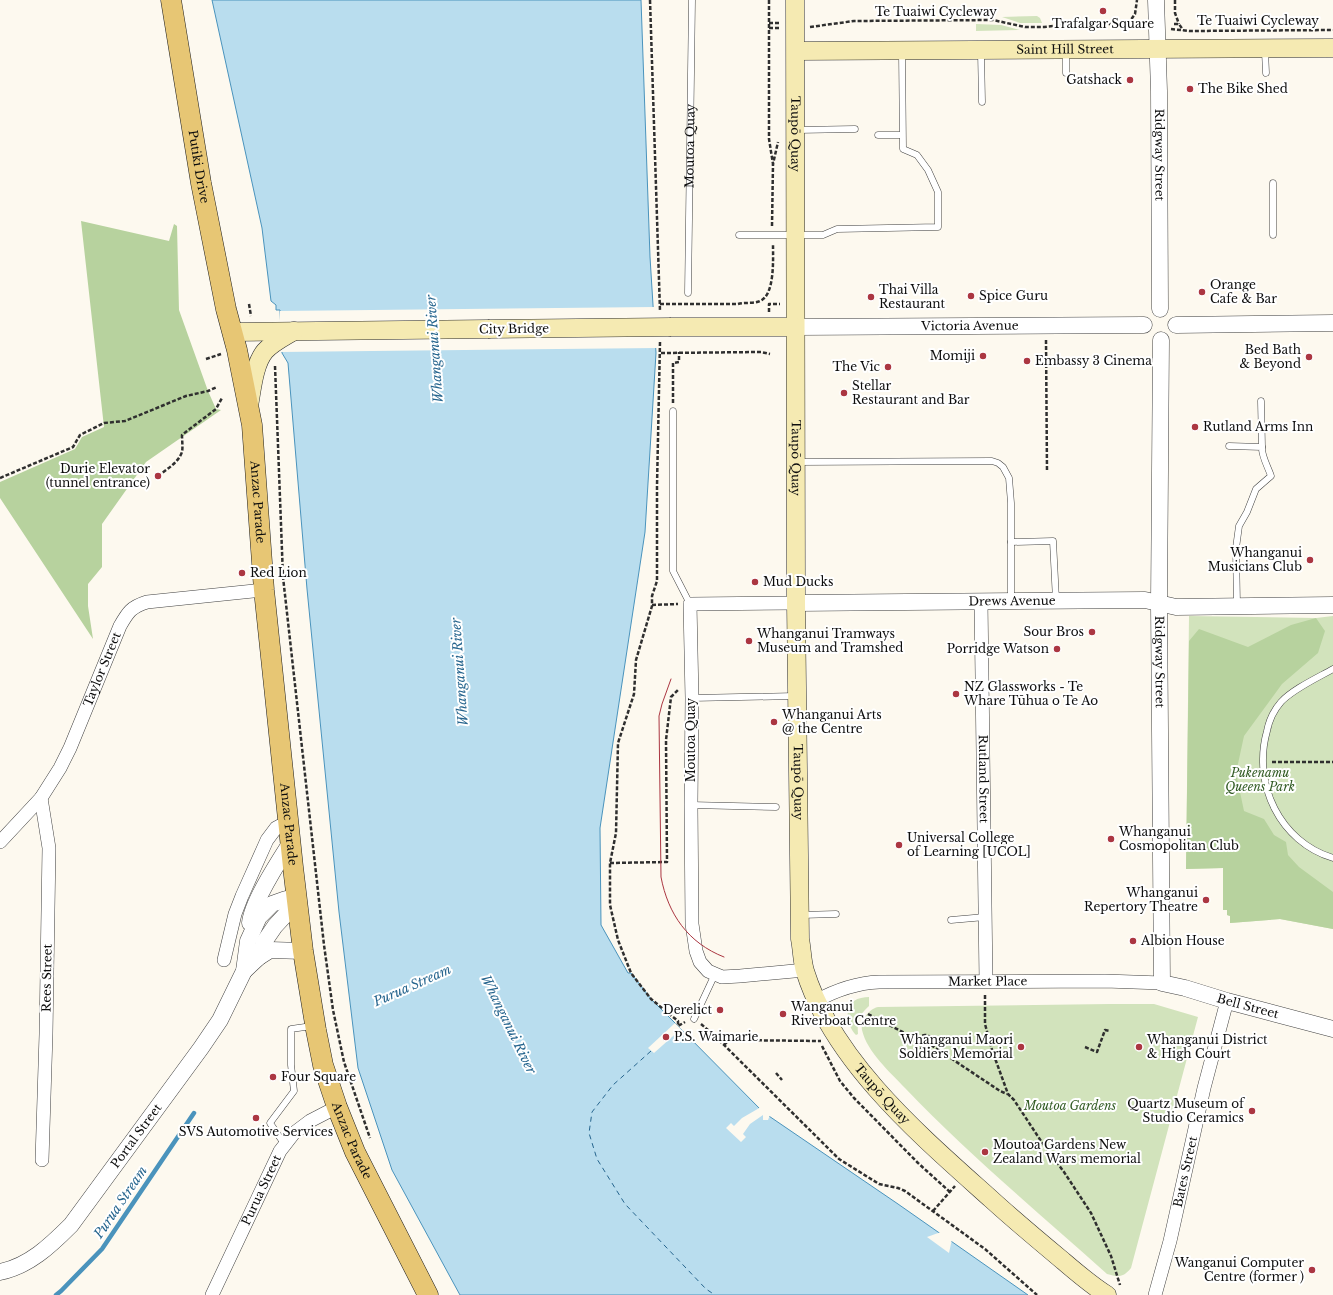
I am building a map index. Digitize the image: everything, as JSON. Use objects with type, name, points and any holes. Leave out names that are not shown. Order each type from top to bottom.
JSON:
[{"type":"main road","name":"Putiki Drive","points":[[171,0],[201,184],[226,308],[233,332]]},
{"type":"main road","name":"Taupō Quay","points":[[795,0],[796,603],[800,939],[805,970],[816,1001],[836,1036],[872,1084],[934,1147],[1018,1223],[1072,1268],[1114,1292]]},
{"type":"main road","name":"Saint Hill Street","points":[[796,51],[1333,48]]},
{"type":"main road","name":"City Bridge","points":[[233,332],[284,334],[795,327]]},
{"type":"main road","name":"Anzac Parade","points":[[233,332],[252,425],[264,590],[303,951],[323,1065],[337,1107],[355,1152],[428,1295]]},
{"type":"main road","points":[[249,406],[259,360],[265,352],[284,334]]},
{"type":"street","name":"Ridgway Street","points":[[1156,0],[1159,91],[1160,309]]},
{"type":"street","points":[[1160,309],[1171,314],[1176,325],[1171,336],[1164,340],[1152,339],[1144,325],[1149,314],[1152,311],[1160,309]]},
{"type":"street","points":[[1176,325],[1333,323]]},
{"type":"street","name":"Victoria Avenue","points":[[795,327],[1144,325]]},
{"type":"street","name":"Ridgway Street","points":[[1160,340],[1159,604],[1162,983]]},
{"type":"street","name":"Taylor Street","points":[[0,842],[41,798],[60,768],[70,748],[120,626],[130,610],[137,605],[147,602],[264,590]]},
{"type":"street","name":"Drews Avenue","points":[[690,604],[1145,600],[1176,607],[1333,605]]},
{"type":"street","name":"Rutland Street","points":[[981,601],[986,981]]},
{"type":"street","name":"Moutoa Quay","points":[[690,604],[690,677],[692,698],[692,924],[693,937],[700,962],[708,971],[715,974]]},
{"type":"street","name":"Rees Street","points":[[41,798],[49,848],[42,1160]]},
{"type":"street","points":[[224,960],[235,914],[267,840],[276,828],[289,821]]},
{"type":"street","name":"Portal Street","points":[[0,1272],[20,1266],[38,1255],[71,1225],[220,1020],[244,971],[251,914],[291,842]]},
{"type":"street","name":"Portal Street","points":[[248,941],[259,918],[264,911],[274,903],[286,899],[298,903],[275,926],[264,942],[259,957]]},
{"type":"street","name":"Portal Street","points":[[244,971],[259,957],[270,950],[303,951]]},
{"type":"street","points":[[715,974],[722,977],[805,970]]},
{"type":"street","name":"Market Place","points":[[816,1001],[840,989],[867,982],[1105,980],[1162,983]]},
{"type":"street","name":"Bell Street","points":[[1162,983],[1185,988],[1227,1002],[1333,1029]]},
{"type":"street","name":"Bates Street","points":[[1155,1295],[1170,1241],[1204,1088],[1227,1002]]},
{"type":"street","name":"Purua Street","points":[[212,1295],[280,1151],[294,1133],[310,1121],[337,1107]]},
{"type":"lane","name":"Moutoa Quay","points":[[688,293],[692,0]]},
{"type":"lane","points":[[1265,49],[1266,73]]},
{"type":"lane","points":[[981,50],[982,102]]},
{"type":"lane","points":[[1066,50],[1066,73]]},
{"type":"lane","points":[[739,235],[822,235],[837,229],[938,227],[938,192],[928,170],[917,155],[903,149],[902,51]]},
{"type":"lane","points":[[796,130],[855,129]]},
{"type":"lane","points":[[878,135],[902,135]]},
{"type":"lane","points":[[1273,183],[1273,235]]},
{"type":"lane","points":[[1237,607],[1236,548],[1239,526],[1247,512],[1256,489],[1271,476],[1262,453],[1261,401]]},
{"type":"lane","name":"Moutoa Quay","points":[[673,411],[673,571],[690,604]]},
{"type":"lane","points":[[1228,446],[1262,447]]},
{"type":"lane","points":[[795,462],[992,461],[998,463],[1008,473],[1009,478],[1011,600]]},
{"type":"lane","points":[[1011,542],[1053,542],[1056,600]]},
{"type":"lane","points":[[1333,669],[1300,688],[1281,702],[1270,720],[1264,739],[1262,761],[1264,783],[1272,805],[1285,826],[1303,844],[1325,856],[1333,858]]},
{"type":"lane","points":[[692,698],[797,696]]},
{"type":"lane","points":[[691,804],[776,807]]},
{"type":"lane","points":[[800,915],[836,914]]},
{"type":"lane","points":[[951,920],[985,918]]},
{"type":"lane","points":[[694,1019],[715,974]]},
{"type":"lane","points":[[285,1145],[270,1123],[294,1091],[291,1065],[291,1029],[316,1025]]},
{"type":"path","points":[[650,0],[660,304],[664,328],[660,353],[657,486],[657,581],[652,596],[652,605],[636,660],[634,694],[618,743],[616,833],[610,863],[610,905],[618,940],[631,973],[650,999],[678,1021],[678,1026],[690,1018],[694,1019],[724,1045],[839,1159],[879,1184],[905,1191],[985,1249],[1037,1295]]},
{"type":"path","points":[[660,304],[738,304],[755,302],[765,298],[770,288],[770,280],[773,272],[773,164],[769,139],[769,0]]},
{"type":"path","points":[[1133,27],[1128,24],[1135,14],[1137,0]]},
{"type":"path","name":"Te Tuaiwi Cycleway","points":[[1175,0],[1175,12],[1179,24],[1183,30]]},
{"type":"path","name":"Te Tuaiwi Cycleway","points":[[814,27],[862,21],[993,20],[1025,27],[1073,24],[1128,24],[1138,22]]},
{"type":"path","points":[[769,23],[780,23],[778,36]]},
{"type":"path","name":"Te Tuaiwi Cycleway","points":[[1174,24],[1179,24]]},
{"type":"path","points":[[769,28],[779,28]]},
{"type":"path","name":"Te Tuaiwi Cycleway","points":[[1177,29],[1333,30]]},
{"type":"path","points":[[773,164],[779,138]]},
{"type":"path","points":[[765,298],[770,305]]},
{"type":"path","points":[[1046,326],[1047,472]]},
{"type":"path","points":[[673,411],[673,363],[679,362],[679,352]]},
{"type":"path","points":[[660,353],[761,352],[770,354]]},
{"type":"path","points":[[206,360],[220,354]]},
{"type":"path","points":[[275,364],[283,577],[324,945],[333,1010],[344,1062],[370,1139]]},
{"type":"path","points":[[0,478],[73,447],[80,435],[104,423],[125,421],[186,396],[208,392],[217,387]]},
{"type":"path","points":[[158,476],[179,458],[182,451],[182,435],[216,409],[222,398]]},
{"type":"path","points":[[652,605],[690,604]]},
{"type":"path","points":[[610,863],[668,862],[666,740],[671,697],[687,678],[690,677]]},
{"type":"path","points":[[1262,761],[1333,762]]},
{"type":"path","points":[[986,981],[984,1007],[985,1024],[992,1050],[1008,1094]]},
{"type":"path","points":[[868,1014],[918,1040],[918,1044],[922,1048],[926,1049],[931,1045]]},
{"type":"path","points":[[1085,1047],[1098,1052],[1105,1030],[1110,1031]]},
{"type":"path","points":[[724,1045],[729,1040],[829,1041],[836,1036]]},
{"type":"path","points":[[918,1040],[924,1036],[928,1036],[931,1040],[931,1045]]},
{"type":"path","points":[[819,1041],[840,1080],[854,1098],[918,1163],[950,1192]]},
{"type":"path","points":[[931,1045],[1000,1091],[1008,1094],[1014,1100],[1091,1213],[1111,1256],[1114,1292]]},
{"type":"path","points":[[776,1074],[782,1080]]},
{"type":"path","points":[[933,1211],[965,1175]]},
{"type":"green space","points":[[1037,16],[1040,18],[1042,23],[1020,23],[1002,17]]},
{"type":"green space","points":[[976,24],[1001,25],[1020,30],[976,31]]},
{"type":"green space","points":[[81,221],[169,241],[174,224],[177,226],[179,310],[208,391],[216,409],[221,410],[146,462],[102,524],[102,567],[88,584],[88,606],[93,639],[0,498],[0,482],[75,449],[82,437],[104,427]]},
{"type":"green space","name":"Pukenamu Queens Park","points":[[1189,616],[1316,618],[1333,616],[1333,929],[1280,919],[1230,923],[1230,916],[1227,915],[1227,910],[1223,910],[1223,868],[1186,869]]},
{"type":"green space","points":[[1316,618],[1325,631],[1318,653],[1282,684],[1244,736],[1236,773],[1244,811],[1264,819],[1274,835],[1286,842],[1288,855],[1299,867],[1333,892],[1333,929],[1280,919],[1230,923],[1230,916],[1227,915],[1227,910],[1223,910],[1223,868],[1186,869],[1189,641],[1199,629],[1248,647],[1291,625]]},
{"type":"green space","points":[[869,997],[869,1006],[859,1018],[858,1034],[856,1035],[849,1023],[849,1009],[851,1004],[856,1000]]},
{"type":"green space","name":"Moutoa Gardens","points":[[1154,1004],[1198,1017],[1131,1268],[1125,1274],[1120,1276],[1107,1274],[1004,1183],[954,1136],[886,1068],[874,1054],[862,1030],[862,1022],[868,1013],[878,1007]]},
{"type":"water","name":"Whanganui River","points":[[212,0],[641,0],[650,257],[656,353],[645,532],[600,828],[601,925],[628,973],[631,973],[651,999],[763,1112],[1028,1295],[460,1295],[392,1170],[358,1068],[339,912],[307,589],[288,363],[282,353],[280,310],[276,310],[276,305],[271,301],[262,228]]},
{"type":"pier","points":[[655,307],[658,348],[280,352],[280,311]]},
{"type":"pier","points":[[675,1023],[681,1029],[654,1053],[648,1048]]},
{"type":"pier","points":[[761,1107],[770,1115],[768,1120],[763,1120],[763,1115],[750,1124],[743,1134],[746,1137],[741,1142],[726,1128],[731,1123],[734,1126],[742,1118]]},
{"type":"pier","points":[[941,1232],[952,1239],[949,1253],[927,1237]]},
{"type":"waterway","name":"Purua Stream","points":[[56,1295],[102,1249],[194,1113]]},
{"type":"ferry route","points":[[651,1051],[613,1085],[592,1112],[589,1133],[597,1159],[625,1204],[706,1289],[715,1295]]},
{"type":"tram line","points":[[671,679],[659,716],[661,877],[669,903],[682,926],[700,944],[724,957]]},
{"type":"place","name":"Trafalgar Square","points":[[1103,11]]},
{"type":"place","name":"Gatshack","points":[[1130,80]]},
{"type":"place","name":"The Bike Shed","points":[[1190,89]]},
{"type":"place","name":"Orange Cafe & Bar","points":[[1202,292]]},
{"type":"place","name":"Spice Guru","points":[[971,296]]},
{"type":"place","name":"Thai Villa Restaurant","points":[[871,297]]},
{"type":"place","name":"Momiji","points":[[983,356]]},
{"type":"place","name":"Bed Bath & Beyond","points":[[1309,357]]},
{"type":"place","name":"Embassy 3 Cinema","points":[[1027,361]]},
{"type":"place","name":"The Vic","points":[[888,367]]},
{"type":"place","name":"Stellar Restaurant and Bar","points":[[844,393]]},
{"type":"place","name":"Rutland Arms Inn","points":[[1195,427]]},
{"type":"place","name":"Durie Elevator (tunnel entrance)","points":[[158,476]]},
{"type":"place","name":"Whanganui Musicians Club","points":[[1310,560]]},
{"type":"place","name":"Red Lion","points":[[242,573]]},
{"type":"place","name":"Mud Ducks","points":[[755,582]]},
{"type":"place","name":"Sour Bros","points":[[1092,632]]},
{"type":"place","name":"Whanganui Tramways Museum and Tramshed","points":[[749,641]]},
{"type":"place","name":"Porridge Watson","points":[[1057,649]]},
{"type":"place","name":"NZ Glassworks - Te Whare Tūhua o Te Ao","points":[[956,694]]},
{"type":"place","name":"Whanganui Arts @ the Centre","points":[[774,722]]},
{"type":"place","name":"Whanganui Cosmopolitan Club","points":[[1111,839]]},
{"type":"place","name":"Universal College of Learning [UCOL]","points":[[899,845]]},
{"type":"place","name":"Whanganui Repertory Theatre","points":[[1206,900]]},
{"type":"place","name":"Albion House","points":[[1133,941]]},
{"type":"place","name":"Derelict","points":[[720,1010]]},
{"type":"place","name":"Wanganui Riverboat Centre","points":[[783,1014]]},
{"type":"place","name":"P.S. Waimarie","points":[[666,1037]]},
{"type":"place","name":"Whanganui Maori Soldiers Memorial","points":[[1021,1047]]},
{"type":"place","name":"Whanganui District & High Court","points":[[1139,1047]]},
{"type":"place","name":"Four Square","points":[[273,1077]]},
{"type":"place","name":"Quartz Museum of Studio Ceramics","points":[[1252,1111]]},
{"type":"place","name":"SVS Automotive Services","points":[[256,1118]]},
{"type":"place","name":"Moutoa Gardens New Zealand Wars memorial","points":[[985,1152]]},
{"type":"place","name":"Wanganui Computer Centre (former )","points":[[1312,1270]]}]
